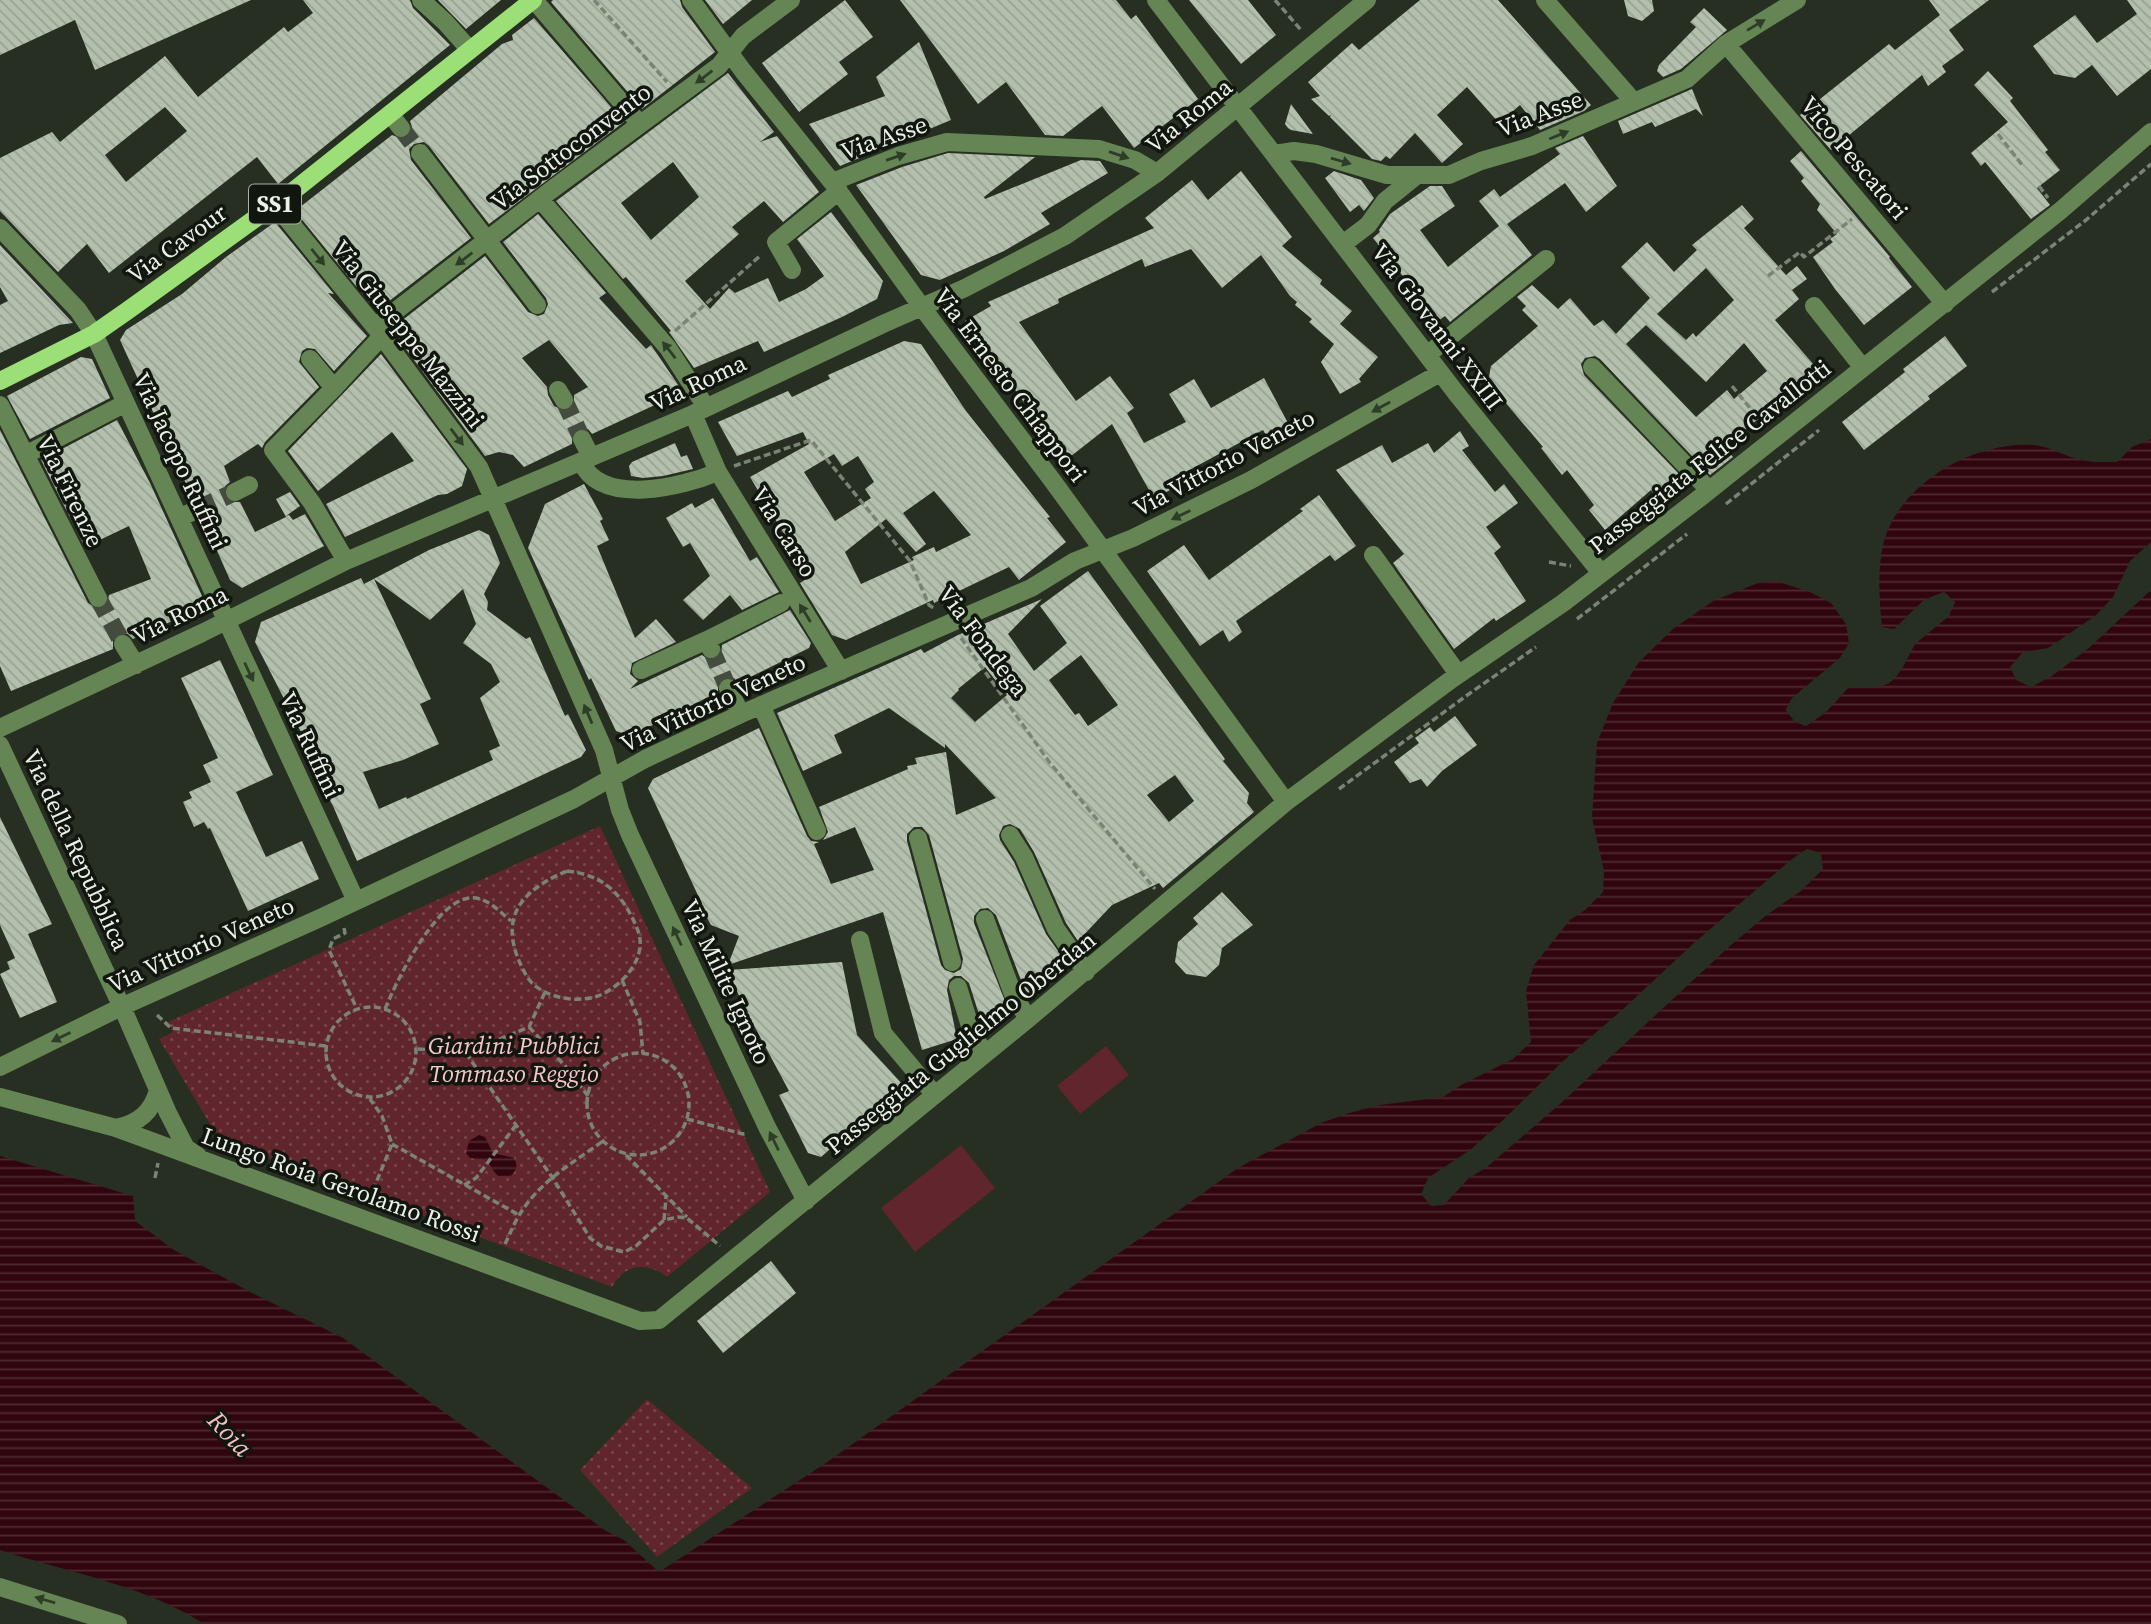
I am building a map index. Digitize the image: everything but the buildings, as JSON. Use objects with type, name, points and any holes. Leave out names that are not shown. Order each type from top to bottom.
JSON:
[{"type":"main road","name":"Via Cavour","points":[[0,380],[94,334],[395,121],[524,3]]},
{"type":"street","points":[[421,0],[470,50]]},
{"type":"street","name":"Via Ernesto Chiappori","points":[[691,0],[730,54],[836,187],[1286,802]]},
{"type":"street","name":"Via Sottoconvento","points":[[346,561],[312,503],[273,450],[334,388],[379,331],[540,199],[719,66],[743,36],[791,0]]},
{"type":"street","name":"Via Giovanni XXIII","points":[[1156,0],[1440,373],[1601,573]]},
{"type":"street","name":"Via Roma","points":[[0,728],[135,665],[225,615],[699,410],[921,306],[962,290],[1065,236],[1157,173],[1367,0]]},
{"type":"street","points":[[1545,0],[1634,102]]},
{"type":"street","name":"Via Asse","points":[[1274,154],[1294,151],[1316,154],[1387,175],[1449,175],[1532,146],[1687,79],[1726,44],[1797,0]]},
{"type":"street","points":[[524,3],[640,124]]},
{"type":"street","name":"Vico Pescatori","points":[[1726,44],[1945,304]]},
{"type":"street","name":"Passeggiata Felice Cavallotti","points":[[1286,802],[1458,674],[1563,603],[1709,491],[2060,211],[2151,132]]},
{"type":"street","name":"Via Asse","points":[[776,242],[836,187],[898,156],[947,142],[1099,149],[1135,160],[1157,173]]},
{"type":"street","points":[[420,153],[537,305]]},
{"type":"street","points":[[1343,244],[1368,225],[1385,201],[1416,176]]},
{"type":"street","name":"Via Carso","points":[[540,199],[663,342],[686,374],[718,472],[841,671]]},
{"type":"street","name":"Via Giuseppe Mazzini","points":[[275,204],[379,331],[479,467],[604,750],[611,778]]},
{"type":"street","name":"Via Jacopo Ruffini","points":[[0,228],[78,310],[94,334],[225,615]]},
{"type":"street","points":[[776,242],[792,270]]},
{"type":"street","points":[[1427,355],[1546,259]]},
{"type":"street","points":[[1814,306],[1863,368]]},
{"type":"street","points":[[310,359],[334,388]]},
{"type":"street","points":[[1592,367],[1709,491]]},
{"type":"street","name":"Via Vittorio Veneto","points":[[0,1067],[121,1007],[574,799],[645,759],[741,714],[1031,589],[1075,561],[1133,538],[1251,480],[1440,373]]},
{"type":"street","points":[[26,455],[126,403]]},
{"type":"street","name":"Via Firenze","points":[[0,405],[98,598]]},
{"type":"street","points":[[582,439],[587,474],[599,481],[633,489],[676,486],[718,472]]},
{"type":"street","points":[[179,518],[198,509]]},
{"type":"street","points":[[1373,555],[1458,674]]},
{"type":"street","points":[[641,670],[709,644],[780,603]]},
{"type":"street","name":"Via Ruffini","points":[[225,615],[356,901]]},
{"type":"street","points":[[123,644],[135,665]]},
{"type":"street","points":[[728,688],[741,714]]},
{"type":"street","points":[[761,705],[817,831]]},
{"type":"street","name":"Via della Repubblica","points":[[0,745],[186,1148],[205,1162]]},
{"type":"street","name":"Via Milite Ignoto","points":[[611,778],[630,835],[767,1128],[806,1201]]},
{"type":"street","name":"Passeggiata Guglielmo Oberdan","points":[[662,1317],[1086,972],[1286,802]]},
{"type":"street","points":[[1010,835],[1024,857],[1056,929],[1086,972]]},
{"type":"street","points":[[918,838],[952,962]]},
{"type":"street","points":[[985,919],[1013,994],[1028,1019]]},
{"type":"street","points":[[860,940],[883,1033],[935,1095]]},
{"type":"street","points":[[958,987],[970,1026],[984,1055]]},
{"type":"street","points":[[116,1128],[129,1125],[147,1113],[158,1090]]},
{"type":"street","name":"Lungo Roia Gerolamo Rossi","points":[[0,1097],[116,1128],[640,1321],[652,1321],[662,1317]]},
{"type":"street","points":[[0,1587],[90,1613],[118,1624]]},
{"type":"path","points":[[594,0],[680,96]]},
{"type":"path","points":[[1275,0],[1313,45]]},
{"type":"path","points":[[1997,134],[2023,166]]},
{"type":"path","points":[[1768,276],[1800,252],[1804,257],[1864,209]]},
{"type":"path","points":[[663,342],[776,242]]},
{"type":"path","points":[[1732,386],[1763,424],[1779,436]]},
{"type":"path","name":"Via Fondega","points":[[718,472],[811,440],[910,561],[929,604],[951,622],[1050,762],[1168,904]]},
{"type":"path","points":[[1549,562],[1571,566]]},
{"type":"path","points":[[568,872],[585,873],[612,887],[620,898],[639,935],[639,950],[634,967],[622,980],[598,996],[571,1000],[545,992],[533,985],[526,976],[512,941],[511,921],[520,905],[548,880],[568,872]]},
{"type":"path","points":[[385,1009],[399,976],[410,959],[434,924],[454,904],[468,898],[480,899],[488,902],[511,921]]},
{"type":"path","points":[[336,910],[345,933],[333,939],[329,950],[357,1009]]},
{"type":"path","points":[[622,980],[640,1022],[643,1054]]},
{"type":"path","points":[[417,1049],[466,1053],[529,1027],[545,992]]},
{"type":"path","points":[[357,1009],[385,1009],[407,1024],[414,1036],[416,1064],[404,1084],[385,1096],[370,1098],[355,1095],[337,1082],[327,1061],[326,1046],[336,1023],[357,1009]]},
{"type":"path","points":[[157,1015],[171,1028],[326,1046]]},
{"type":"path","points":[[529,1027],[567,1068],[588,1096]]},
{"type":"path","points":[[466,1053],[552,1177],[590,1238],[601,1247],[624,1252],[636,1246],[664,1220],[687,1218]]},
{"type":"path","points":[[625,1154],[640,1155],[663,1148],[680,1133],[687,1119],[689,1102],[685,1086],[677,1072],[665,1061],[643,1054],[617,1058],[603,1067],[593,1081],[588,1096],[587,1111],[591,1124],[603,1141],[625,1154],[687,1218],[735,1259]]},
{"type":"path","points":[[370,1098],[382,1116],[392,1144],[519,1215]]},
{"type":"path","points":[[687,1119],[743,1134],[767,1128]]},
{"type":"path","points":[[464,1185],[476,1178],[516,1125]]},
{"type":"path","points":[[505,1244],[519,1215],[552,1177],[603,1141]]},
{"type":"path","points":[[361,1219],[392,1144]]},
{"type":"path","points":[[664,1220],[666,1196]]},
{"type":"green space","name":"Giardini Pubblici Tommaso Reggio","points":[[600,826],[770,1192],[667,1277],[651,1269],[636,1267],[623,1273],[612,1287],[219,1139],[159,1039],[173,1032],[168,1022]]},
{"type":"green space","points":[[1106,1046],[1129,1075],[1080,1114],[1057,1086]]},
{"type":"green space","points":[[961,1145],[995,1188],[915,1252],[881,1208]]},
{"type":"green space","points":[[647,1399],[752,1488],[657,1557],[580,1470]]},
{"type":"water","name":"Roia","points":[[2151,439],[2151,1624],[204,1624],[180,1610],[130,1589],[0,1550],[0,1156],[133,1196],[135,1221],[174,1250],[248,1291],[343,1338],[606,1531],[624,1540],[659,1572],[826,1463],[1238,1168],[1321,1123],[1380,1105],[1443,1097],[1513,1059],[1531,1042],[1526,991],[1534,965],[1570,920],[1603,892],[1604,871],[1592,818],[1597,743],[1613,703],[1639,662],[1673,629],[1713,601],[1758,583],[1776,581],[1810,592],[1831,603],[1846,624],[1849,643],[1840,658],[1792,698],[1786,710],[1794,721],[1806,726],[1826,712],[1848,688],[1878,687],[1892,681],[1900,672],[1914,645],[1946,616],[1955,602],[1944,592],[1924,600],[1894,630],[1882,627],[1879,595],[1884,541],[1893,520],[1906,501],[1923,484],[1943,469],[1988,450],[2033,445],[2085,461],[2117,462],[2132,447]]},
{"type":"water","points":[[479,1135],[485,1137],[493,1153],[514,1158],[516,1167],[511,1176],[498,1176],[488,1162],[470,1158],[466,1153],[469,1141]]},
{"type":"pier","points":[[2151,542],[2151,590],[2089,648],[2052,676],[2031,687],[2016,680],[2010,667],[2023,652],[2048,648],[2095,616],[2113,597],[2130,561]]},
{"type":"pier","points":[[1944,592],[1955,602],[1949,616],[1915,644],[1903,667],[1888,684],[1848,688],[1826,712],[1806,726],[1794,721],[1786,710],[1792,698],[1840,658],[1852,639],[1842,661],[1795,700],[1790,710],[1796,718],[1805,722],[1823,709],[1847,685],[1886,681],[1900,665],[1912,642],[1946,613],[1951,603],[1943,596],[1926,603],[1895,633],[1878,627],[1894,629],[1924,600]]},
{"type":"pier","points":[[1807,849],[1821,853],[1823,869],[1801,891],[1731,945],[1560,1104],[1487,1167],[1469,1178],[1444,1205],[1431,1206],[1421,1194],[1428,1178],[1470,1150],[1562,1062],[1695,942]]},
{"type":"tunnel","points":[[401,128],[420,153]]},
{"type":"tunnel","points":[[564,400],[582,439]]},
{"type":"tunnel","points":[[198,509],[235,492]]},
{"type":"tunnel","points":[[98,598],[123,644]]},
{"type":"tunnel","points":[[711,649],[728,688]]}]
